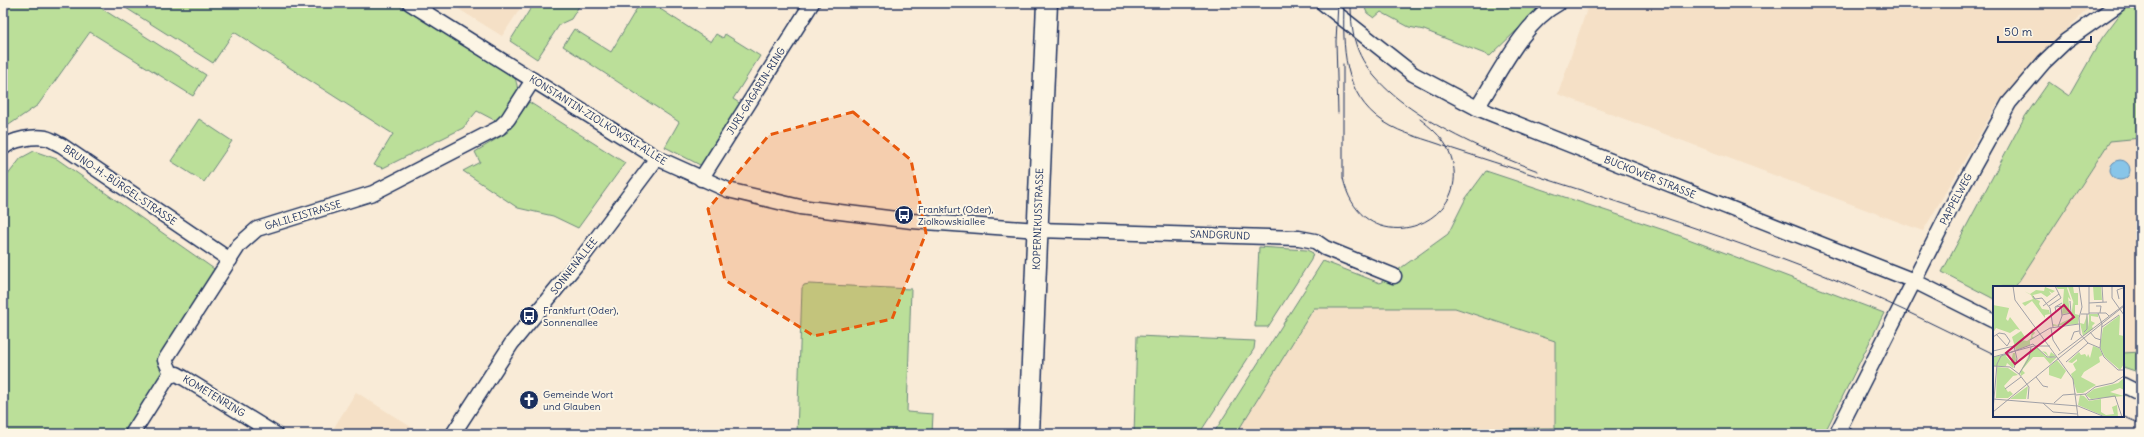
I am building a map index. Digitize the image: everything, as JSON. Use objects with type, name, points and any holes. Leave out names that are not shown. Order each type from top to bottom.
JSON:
[{"type":"main road","name":"KOPERNIKUSSTRASSE","points":[[1028,434],[1047,3]]},
{"type":"street","name":"KONSTANTIN-ZIOLKOWSKI-ALLEE","points":[[410,3],[657,158],[728,190],[800,207],[912,221],[1038,230]]},
{"type":"street","name":"JURI-GAGARIN-RING","points":[[701,179],[812,3]]},
{"type":"street","name":"BUCKOWER STRASSE","points":[[1322,3],[1413,74],[1477,108],[1914,281],[1993,320]]},
{"type":"street","points":[[1477,108],[1526,32],[1551,8],[1559,3]]},
{"type":"street","name":"PAPPELWEG","points":[[1841,432],[1957,196],[2009,103],[2044,62],[2066,41],[2120,3]]},
{"type":"street","name":"GALILEISTRASSE","points":[[172,375],[166,360],[239,245],[257,229],[373,193],[499,128],[508,119],[533,80]]},
{"type":"street","name":"BRUNO-H.-BÜRGEL-STRASSE","points":[[3,148],[7,144],[32,138],[47,138],[61,145],[230,260]]},
{"type":"street","name":"SONNENALLEE","points":[[453,434],[512,343],[584,255],[657,158]]},
{"type":"street","name":"SANDGRUND","points":[[1038,230],[1300,238],[1315,241],[1325,248],[1394,276]]},
{"type":"street","points":[[132,434],[168,377],[172,375]]},
{"type":"street","name":"KOMETENRING","points":[[172,375],[184,378],[274,434]]},
{"type":"street","points":[[2124,386],[2141,394]]},
{"type":"highlighted area","points":[[853,112],[911,160],[926,233],[892,319],[814,336],[725,280],[708,209],[769,135]]},
{"type":"shaded area","points":[[449,3],[524,3],[502,36]]},
{"type":"shaded area","points":[[1589,3],[2094,3],[2060,36],[1998,103],[1923,231],[1558,94]]},
{"type":"shaded area","points":[[2141,138],[2141,352],[2124,353],[2124,286],[2016,286],[2110,140]]},
{"type":"shaded area","points":[[1314,308],[1455,308],[1555,341],[1555,428],[1437,429],[1436,434],[1236,434]]},
{"type":"shaded area","points":[[356,392],[422,434],[330,434]]},
{"type":"green space","points":[[3,3],[93,3],[206,75],[193,96],[90,32],[38,105],[3,129]]},
{"type":"green space","points":[[118,3],[395,3],[515,78],[517,95],[508,111],[496,121],[477,111],[463,128],[383,168],[374,165],[393,134],[234,32],[213,63]]},
{"type":"green space","points":[[534,3],[581,3],[571,19],[560,24],[537,59],[510,41]]},
{"type":"green space","points":[[640,3],[651,3],[711,42],[716,34],[723,38],[725,34],[760,56],[733,99],[741,104],[705,162],[700,165],[665,147],[679,122],[563,46],[574,29],[611,52]]},
{"type":"green space","points":[[1363,3],[1545,3],[1490,56],[1424,30],[1409,27],[1381,12],[1374,18],[1367,13]]},
{"type":"green space","points":[[2141,3],[2141,138],[2110,141],[2016,286],[1993,286],[1993,298],[1942,272],[2024,118],[2049,82],[2069,96],[2102,38],[2123,10]]},
{"type":"green space","points":[[529,102],[625,163],[578,228],[553,216],[518,208],[463,171],[480,162],[475,152],[508,132]]},
{"type":"green space","points":[[199,119],[232,141],[204,182],[171,161]]},
{"type":"green space","points":[[34,151],[57,159],[217,271],[163,372],[124,434],[3,434],[3,181],[21,158]]},
{"type":"green space","points":[[1486,171],[1670,232],[1884,313],[1824,434],[1436,434],[1437,429],[1555,428],[1555,341],[1455,308],[1314,308],[1236,434],[1213,434],[1323,261],[1380,283],[1448,234],[1466,198]]},
{"type":"green space","points":[[1259,247],[1307,250],[1313,253],[1311,260],[1268,327],[1255,327]]},
{"type":"green space","points":[[804,285],[911,289],[907,412],[933,414],[932,434],[797,434],[802,288]]},
{"type":"green space","points":[[1137,336],[1255,341],[1254,349],[1199,434],[1134,434]]},
{"type":"green space","points":[[2141,352],[2141,373],[2124,367],[2124,353]]},
{"type":"water","points":[[2120,160],[2127,163],[2130,170],[2127,177],[2120,180],[2113,177],[2110,170],[2113,163]]},
{"type":"tram line","points":[[1338,3],[1336,41],[1338,113]]},
{"type":"tram line","points":[[1344,3],[1345,53],[1353,84],[1360,98],[1370,111],[1384,122],[1398,130],[1725,238],[1816,272],[1906,311],[1993,354]]},
{"type":"tram line","points":[[1351,3],[1352,27],[1358,50],[1370,71],[1388,91],[1436,125],[1490,152],[1538,171]]},
{"type":"tram line","points":[[1343,64],[1343,178],[1355,206],[1373,223],[1395,228],[1417,225],[1436,214],[1450,196],[1454,174],[1447,147],[1438,135],[1420,119]]},
{"type":"tram line","points":[[2124,417],[2141,424]]},
{"type":"place","name":"Frankfurt (Oder), Ziolkowskiallee","points":[[904,215]]},
{"type":"place","name":"Frankfurt (Oder), Sonnenallee","points":[[529,316]]},
{"type":"place","name":"Gemeinde Wort und Glauben","points":[[529,400]]}]
